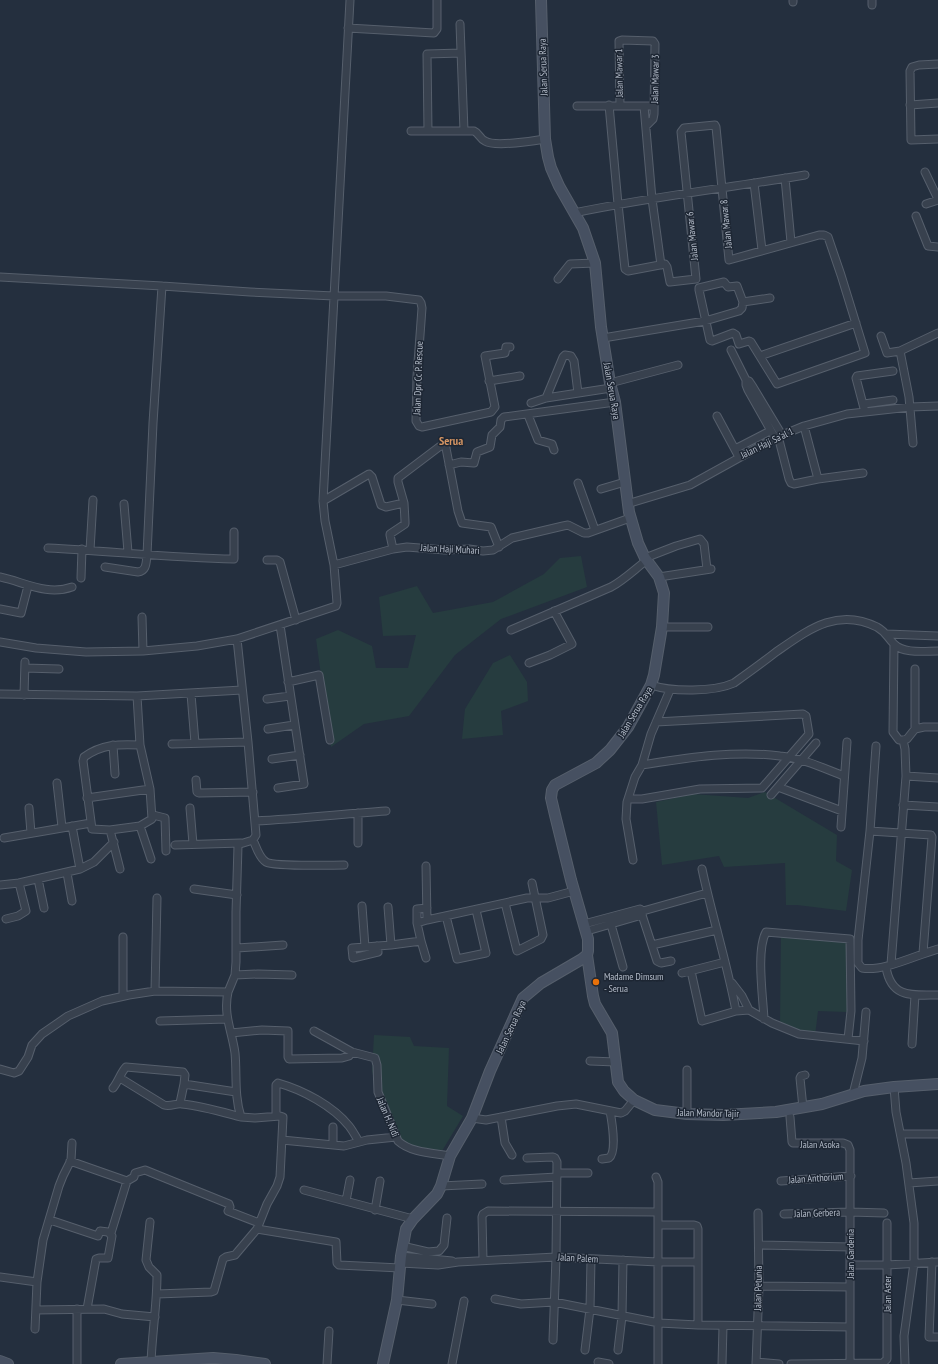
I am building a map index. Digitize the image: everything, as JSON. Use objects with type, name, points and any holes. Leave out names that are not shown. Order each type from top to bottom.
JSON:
[{"type":"main road","name":"Jalan Serua Raya","points":[[383,1364],[397,1300],[401,1258],[406,1230],[413,1219],[437,1194],[450,1156],[472,1118],[490,1071],[523,998],[541,983],[587,955],[589,945],[586,927],[574,891],[555,816],[552,790],[555,786],[596,763],[610,750],[628,727],[651,685],[658,659],[662,627],[664,593],[659,577],[646,559],[638,543],[627,504],[615,402],[602,338],[597,300],[595,263],[587,238],[559,186],[548,157],[545,139],[541,0]]},
{"type":"main road","name":"Jalan Mandor Tajir","points":[[587,955],[595,1004],[612,1033],[618,1082],[624,1091],[634,1100],[655,1110],[687,1114],[737,1115],[776,1112],[803,1108],[864,1091],[938,1084]]},
{"type":"main road","points":[[0,1361],[8,1364]]},
{"type":"main road","points":[[122,1364],[212,1361],[265,1364]]},
{"type":"street","points":[[0,642],[36,648],[73,651],[143,651],[196,646],[237,639],[336,606],[337,599],[334,566],[325,521],[323,501],[350,0]]},
{"type":"street","points":[[348,28],[434,33],[437,29],[437,0]]},
{"type":"street","points":[[460,24],[464,131]]},
{"type":"street","name":"Jalan Mawar 3","points":[[619,41],[630,40],[654,42],[653,119],[646,126]]},
{"type":"street","name":"Jalan Mawar 1","points":[[619,41],[620,106]]},
{"type":"street","points":[[428,130],[427,54],[461,53]]},
{"type":"street","points":[[938,64],[918,65],[912,67],[910,71],[911,140],[938,139]]},
{"type":"street","points":[[910,105],[938,104]]},
{"type":"street","points":[[609,105],[625,269],[628,271],[661,265],[652,199],[644,106]]},
{"type":"street","points":[[578,106],[654,106]]},
{"type":"street","name":"Jalan Mawar 8","points":[[687,193],[681,132],[684,128],[715,125],[729,260],[762,250]]},
{"type":"street","points":[[411,131],[428,130],[476,132],[484,140],[489,142],[512,143],[545,139]]},
{"type":"street","points":[[925,172],[938,199],[926,204]]},
{"type":"street","points":[[574,212],[805,175]]},
{"type":"street","points":[[785,178],[792,242]]},
{"type":"street","points":[[602,338],[706,321],[739,311],[742,308],[742,302],[737,286],[728,286],[724,282],[699,288],[706,321],[711,341],[733,333],[736,335],[739,344],[749,341],[751,342],[777,384],[865,353],[828,237],[822,235],[762,250],[754,183]]},
{"type":"street","name":"Jalan Mawar 6","points":[[661,265],[666,265],[670,282],[696,279],[687,193]]},
{"type":"street","points":[[916,216],[928,246],[938,247]]},
{"type":"street","points":[[558,280],[570,264],[595,263]]},
{"type":"street","points":[[0,277],[334,296]]},
{"type":"street","points":[[105,567],[141,571],[145,568],[147,555],[153,415],[162,286]]},
{"type":"street","name":"Jalan Dpr Cc P. Rescue","points":[[334,296],[386,296],[414,299],[419,300],[421,303],[416,398],[416,421],[419,426],[422,427],[433,425],[491,412],[494,410]]},
{"type":"street","points":[[742,302],[770,298]]},
{"type":"street","points":[[760,356],[856,323]]},
{"type":"street","points":[[881,336],[887,353],[900,351],[938,333]]},
{"type":"street","points":[[502,418],[494,410],[495,407],[485,356],[505,353],[506,347],[510,347]]},
{"type":"street","points":[[731,350],[746,380],[748,390],[770,431],[778,436]]},
{"type":"street","points":[[900,351],[910,407],[913,443]]},
{"type":"street","points":[[546,398],[563,357],[565,356],[571,356],[574,361],[578,393]]},
{"type":"street","points":[[531,403],[546,398],[611,386],[678,365]]},
{"type":"street","points":[[866,412],[856,378],[857,376],[893,371]]},
{"type":"street","points":[[489,381],[520,376]]},
{"type":"street","points":[[746,380],[753,387],[778,436],[791,483],[794,484],[863,473]]},
{"type":"street","points":[[864,404],[893,400]]},
{"type":"street","points":[[502,418],[615,402]]},
{"type":"street","name":"Jalan Haji Sa'al 1","points":[[627,504],[690,485],[778,436],[829,418],[910,407],[938,406]]},
{"type":"street","points":[[528,415],[538,440],[552,444],[554,450]]},
{"type":"street","points":[[717,416],[740,457]]},
{"type":"street","points":[[449,465],[461,462],[474,463],[477,452],[490,447],[492,436],[500,427],[502,418]]},
{"type":"street","points":[[804,426],[818,479]]},
{"type":"street","points":[[735,449],[770,431]]},
{"type":"street","points":[[393,549],[390,535],[397,528],[405,524],[406,517],[398,478],[438,447],[443,446],[446,446],[462,523],[491,527],[499,547]]},
{"type":"street","points":[[323,501],[369,474],[372,476],[380,505],[386,507],[404,503]]},
{"type":"street","points":[[601,489],[625,482]]},
{"type":"street","points":[[578,483],[595,530]]},
{"type":"street","points":[[81,578],[93,500]]},
{"type":"street","points":[[124,504],[128,552]]},
{"type":"street","name":"Jalan Haji Muhari","points":[[334,566],[393,549],[414,547],[445,550],[493,550],[512,538],[521,535],[563,526],[572,526],[584,533],[630,518]]},
{"type":"street","points":[[48,548],[86,549],[147,555],[234,559],[234,532]]},
{"type":"street","points":[[511,630],[611,587],[646,559],[676,546],[700,539],[704,544],[709,569],[659,577]]},
{"type":"street","points":[[267,560],[277,560],[280,562],[296,620]]},
{"type":"street","points":[[0,577],[28,586],[55,591],[72,587]]},
{"type":"street","points":[[0,609],[21,614],[28,586]]},
{"type":"street","points":[[529,663],[550,656],[572,644],[554,611]]},
{"type":"street","points":[[142,617],[143,651]]},
{"type":"street","points":[[651,685],[670,690],[703,689],[728,686],[800,635],[815,626],[832,620],[856,620],[873,625],[887,634],[894,644],[904,650],[938,651]]},
{"type":"street","points":[[278,788],[304,784],[280,625]]},
{"type":"street","points":[[662,627],[708,627]]},
{"type":"street","points":[[887,634],[938,636]]},
{"type":"street","points":[[174,845],[241,843],[253,840],[256,835],[237,639]]},
{"type":"street","points":[[894,644],[893,732],[899,740],[907,739],[915,729],[915,669]]},
{"type":"street","points":[[24,695],[25,665],[58,669]]},
{"type":"street","points":[[288,682],[319,675],[330,740]]},
{"type":"street","points":[[0,694],[137,696],[242,690]]},
{"type":"street","points":[[633,860],[626,818],[627,800],[635,777],[642,765],[650,734],[670,690]]},
{"type":"street","points":[[191,694],[195,743]]},
{"type":"street","points":[[137,696],[140,745],[150,789],[153,815],[151,820],[140,826],[110,830],[92,829],[87,798],[83,761],[84,757],[98,749],[113,745],[140,745]]},
{"type":"street","points":[[267,699],[290,696]]},
{"type":"street","points":[[656,722],[803,714],[806,716],[809,734],[778,787],[771,795]]},
{"type":"street","points":[[268,729],[294,725]]},
{"type":"street","points":[[915,729],[924,727],[938,727]]},
{"type":"street","points":[[903,740],[905,749],[906,776],[889,966],[891,981],[900,992],[915,995],[938,995]]},
{"type":"street","points":[[172,744],[248,742]]},
{"type":"street","points":[[841,827],[847,742]]},
{"type":"street","points":[[627,800],[700,789],[760,788],[816,743]]},
{"type":"street","points":[[113,745],[115,774]]},
{"type":"street","points":[[876,746],[870,830],[858,940],[858,963],[862,968],[868,969],[889,966],[938,949]]},
{"type":"street","points":[[642,765],[704,756],[744,754],[780,756],[795,759],[844,776]]},
{"type":"street","points":[[272,759],[300,755]]},
{"type":"street","points":[[906,776],[938,778]]},
{"type":"street","points":[[196,780],[197,792],[199,793],[253,792]]},
{"type":"street","points":[[57,783],[62,827]]},
{"type":"street","points":[[778,787],[842,811]]},
{"type":"street","points":[[87,798],[150,789]]},
{"type":"street","points":[[903,805],[938,807]]},
{"type":"street","points":[[29,808],[31,833]]},
{"type":"street","points":[[190,808],[193,844]]},
{"type":"street","points":[[255,821],[289,820],[386,811]]},
{"type":"street","points":[[358,813],[358,843]]},
{"type":"street","points":[[153,815],[165,818],[166,851]]},
{"type":"street","points":[[4,838],[91,823]]},
{"type":"street","points":[[72,826],[80,870]]},
{"type":"street","points":[[140,826],[150,859]]},
{"type":"street","points":[[110,830],[120,869]]},
{"type":"street","points":[[870,830],[931,835],[930,869],[923,953]]},
{"type":"street","points":[[253,840],[260,855],[267,862],[285,864],[344,865]]},
{"type":"street","points":[[0,885],[19,883],[80,870],[94,862],[114,842]]},
{"type":"street","points":[[241,843],[238,846],[237,948],[235,975],[226,1001],[227,1019],[235,1053],[236,1092],[241,1117]]},
{"type":"street","points":[[426,866],[427,920]]},
{"type":"street","points":[[702,868],[707,893],[731,982],[736,1011]]},
{"type":"street","points":[[930,869],[938,870]]},
{"type":"street","points":[[66,873],[72,901]]},
{"type":"street","points":[[38,879],[44,908]]},
{"type":"street","points":[[6,919],[18,916],[26,911],[19,883]]},
{"type":"street","points":[[505,903],[517,951],[541,939],[544,935],[532,883]]},
{"type":"street","points":[[194,889],[237,895]]},
{"type":"street","points":[[418,923],[527,898],[548,898],[574,891]]},
{"type":"street","points":[[586,927],[642,913],[707,893]]},
{"type":"street","points":[[156,991],[157,898]]},
{"type":"street","points":[[362,906],[365,947]]},
{"type":"street","points":[[388,907],[391,946]]},
{"type":"street","points":[[426,958],[421,941],[416,909],[427,908]]},
{"type":"street","points":[[446,916],[457,959],[486,953],[476,910]]},
{"type":"street","points":[[642,913],[657,961],[661,963],[671,960]]},
{"type":"street","points":[[610,920],[623,967]]},
{"type":"street","points":[[652,945],[717,930]]},
{"type":"street","points":[[764,1019],[761,953],[762,940],[766,932],[850,939],[851,992],[848,1040]]},
{"type":"street","points":[[123,937],[123,996]]},
{"type":"street","points":[[377,946],[378,952],[353,958],[352,948],[377,946],[391,946],[421,941]]},
{"type":"street","points":[[237,948],[283,945]]},
{"type":"street","points":[[682,973],[725,962]]},
{"type":"street","points":[[691,971],[702,1021],[736,1011],[749,1010]]},
{"type":"street","points":[[235,975],[292,975]]},
{"type":"street","points":[[731,982],[742,996],[749,1010],[788,1031],[799,1034],[864,1041]]},
{"type":"street","points":[[0,1069],[14,1073],[19,1071],[28,1057],[32,1045],[37,1039],[68,1016],[102,1001],[156,991],[228,992]]},
{"type":"street","points":[[912,1044],[915,995]]},
{"type":"street","points":[[853,1094],[862,1058],[866,1012]]},
{"type":"street","points":[[160,1021],[227,1019]]},
{"type":"street","points":[[231,1033],[262,1030],[288,1031],[289,1059],[342,1058],[349,1056],[352,1052]]},
{"type":"street","name":"Jalan H. Nidi","points":[[314,1031],[352,1052],[374,1057],[378,1065],[378,1092],[398,1141],[410,1148],[450,1156]]},
{"type":"street","points":[[590,1061],[616,1062]]},
{"type":"street","points":[[113,1088],[126,1067],[183,1072],[185,1075],[180,1104]]},
{"type":"street","points":[[687,1114],[688,1070]]},
{"type":"street","points":[[803,1108],[800,1078],[801,1076],[806,1075]]},
{"type":"street","points":[[120,1078],[164,1105],[172,1106],[180,1104],[198,1106],[241,1117],[283,1117],[279,1181],[258,1226],[237,1253],[232,1256],[226,1256],[223,1259],[214,1291],[157,1294]]},
{"type":"street","points":[[276,1116],[276,1085],[278,1083],[305,1093],[337,1114],[350,1128],[359,1142]]},
{"type":"street","points":[[184,1084],[236,1092]]},
{"type":"street","points":[[894,1087],[895,1106],[914,1217],[914,1263],[904,1336],[905,1364]]},
{"type":"street","points":[[472,1118],[486,1120],[557,1106],[576,1104],[621,1113],[625,1111],[634,1100]]},
{"type":"street","points":[[602,1159],[609,1158],[612,1154],[613,1145],[610,1111]]},
{"type":"street","points":[[501,1117],[504,1143],[512,1155]]},
{"type":"street","name":"Jalan Asoka","points":[[790,1117],[792,1142],[794,1143],[843,1143],[848,1145]]},
{"type":"street","points":[[333,1127],[333,1145]]},
{"type":"street","points":[[901,1134],[938,1134]]},
{"type":"street","points":[[282,1140],[344,1146],[359,1142],[396,1137]]},
{"type":"street","points":[[35,1329],[37,1282],[43,1240],[61,1181],[70,1162],[72,1143]]},
{"type":"street","name":"Jalan Gardenia","points":[[848,1145],[850,1150],[851,1176],[850,1363]]},
{"type":"street","points":[[527,1158],[555,1158],[557,1162],[553,1340]]},
{"type":"street","points":[[70,1162],[127,1181]]},
{"type":"street","points":[[87,1309],[96,1259],[108,1258],[112,1236],[111,1234],[127,1181],[134,1177],[136,1173],[145,1170],[229,1204],[230,1207],[228,1211],[258,1226],[336,1242],[337,1263],[339,1265],[401,1258],[439,1251],[444,1245],[447,1218]]},
{"type":"street","points":[[504,1180],[588,1173]]},
{"type":"street","name":"Jalan Anthorium","points":[[781,1180],[851,1176]]},
{"type":"street","points":[[656,1177],[658,1182],[658,1364]]},
{"type":"street","points":[[346,1202],[350,1180]]},
{"type":"street","points":[[375,1210],[380,1181]]},
{"type":"street","points":[[909,1183],[938,1181]]},
{"type":"street","points":[[441,1186],[482,1184]]},
{"type":"street","points":[[304,1190],[413,1219]]},
{"type":"street","points":[[483,1260],[482,1217],[485,1212],[488,1211],[658,1212]]},
{"type":"street","name":"Jalan Gerbera","points":[[784,1214],[850,1212],[884,1213]]},
{"type":"street","name":"Jalan Petunia","points":[[756,1363],[759,1286],[758,1213]]},
{"type":"street","points":[[50,1220],[98,1236],[100,1231],[111,1234]]},
{"type":"street","points":[[150,1222],[146,1260],[149,1267],[157,1276],[157,1294],[151,1362]]},
{"type":"street","name":"Jalan Aster","points":[[883,1363],[887,1359],[887,1223]]},
{"type":"street","points":[[658,1225],[697,1226],[698,1326]]},
{"type":"street","points":[[759,1245],[850,1248]]},
{"type":"street","name":"Jalan Palem","points":[[401,1258],[438,1262],[556,1257],[658,1262],[698,1262]]},
{"type":"street","points":[[585,1350],[590,1309],[591,1259]]},
{"type":"street","points":[[618,1350],[622,1316],[623,1260]]},
{"type":"street","points":[[850,1265],[887,1265],[935,1262],[929,1337],[938,1337]]},
{"type":"street","points":[[0,1277],[37,1282]]},
{"type":"street","points":[[759,1286],[850,1287]]},
{"type":"street","points":[[495,1299],[521,1304],[554,1302],[659,1323],[698,1326],[850,1327]]},
{"type":"street","points":[[397,1300],[432,1304]]},
{"type":"street","points":[[452,1364],[464,1301]]},
{"type":"street","points":[[77,1309],[77,1364]]},
{"type":"street","points":[[36,1310],[104,1309],[122,1314],[154,1317]]},
{"type":"street","points":[[722,1364],[723,1326]]},
{"type":"street","points":[[327,1364],[329,1331]]},
{"type":"street","points":[[598,1362],[609,1364]]},
{"type":"street","points":[[756,1363],[779,1364]]},
{"type":"street","points":[[791,1364],[883,1363]]},
{"type":"green space","points":[[581,556],[587,587],[501,619],[455,655],[409,716],[364,724],[331,747],[316,639],[338,630],[372,646],[376,668],[408,668],[416,635],[383,636],[379,597],[417,586],[433,613],[493,602],[544,574],[560,558]]},
{"type":"green space","points":[[510,655],[527,682],[528,701],[501,711],[503,735],[462,739],[465,709],[493,663]]},
{"type":"green space","points":[[765,792],[837,835],[836,861],[852,870],[846,911],[786,905],[785,863],[724,867],[719,856],[662,865],[656,802],[693,794],[748,798]]},
{"type":"green space","points":[[781,931],[848,937],[848,1012],[818,1011],[815,1036],[780,1027]]},
{"type":"green space","points":[[374,1035],[410,1037],[414,1046],[449,1048],[447,1106],[463,1116],[442,1151],[398,1144],[378,1098],[372,1071]]},
{"type":"place","name":"Madame Dimsum - Serua","points":[[596,982]]},
{"type":"district","name":"Serua","points":[[451,440]]}]
